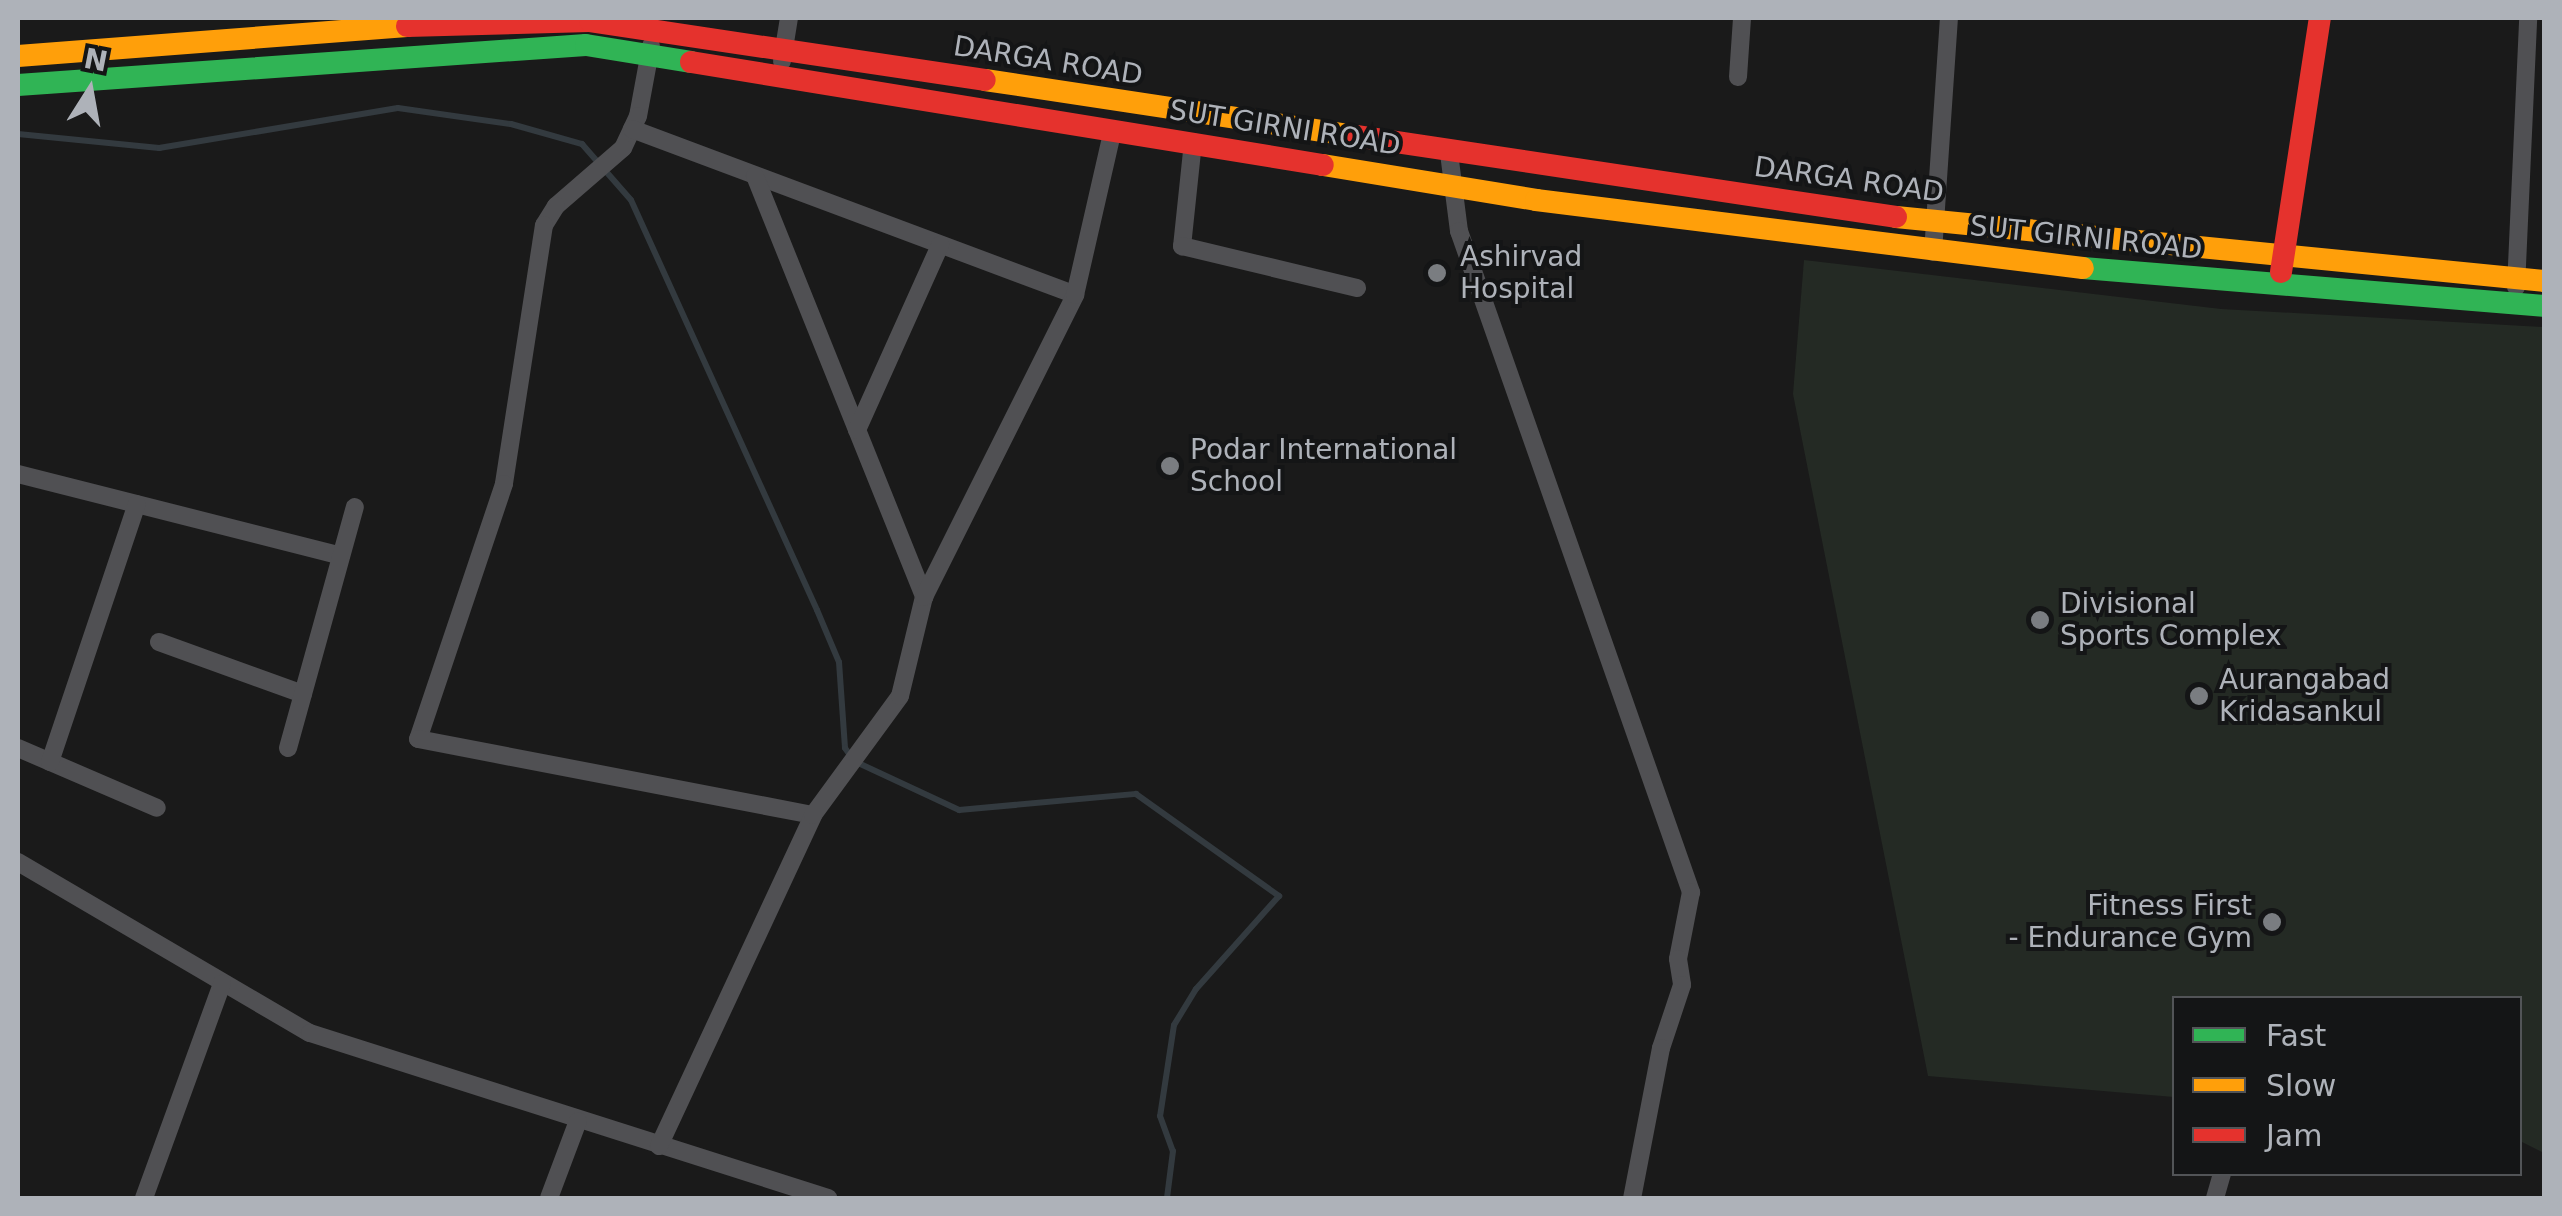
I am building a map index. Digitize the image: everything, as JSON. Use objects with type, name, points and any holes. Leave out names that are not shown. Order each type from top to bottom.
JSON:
[{"type":"main road","points":[[2279,286],[2320,18]]},
{"type":"main road","name":"DARGA ROAD","points":[[18,56],[504,19],[590,20],[1449,153],[1934,223],[2544,281]]},
{"type":"main road","name":"SUT GIRNI ROAD","points":[[18,85],[553,45],[649,56],[1453,186],[1933,252],[2279,286],[2544,306]]},
{"type":"street","points":[[780,77],[789,18]]},
{"type":"street","points":[[1738,77],[1742,18]]},
{"type":"street","points":[[1933,252],[1949,18]]},
{"type":"street","points":[[2517,304],[2528,18]]},
{"type":"street","points":[[655,30],[624,148],[556,206],[544,225],[504,484],[418,739],[813,815]]},
{"type":"street","points":[[632,129],[1075,295]]},
{"type":"street","points":[[660,1146],[813,815],[900,696],[924,596],[1075,295],[1113,129]]},
{"type":"street","points":[[1193,142],[1182,246],[1357,288]]},
{"type":"street","points":[[1449,153],[1458,231],[1691,892],[1678,959],[1682,985],[1661,1048],[1632,1198]]},
{"type":"street","points":[[755,176],[924,596]]},
{"type":"street","points":[[857,430],[940,245]]},
{"type":"street","points":[[18,474],[341,556]]},
{"type":"street","points":[[50,762],[137,504]]},
{"type":"street","points":[[288,748],[355,507]]},
{"type":"street","points":[[159,642],[304,694]]},
{"type":"street","points":[[18,748],[158,808]]},
{"type":"street","points":[[18,862],[310,1033],[828,1198]]},
{"type":"street","points":[[144,1198],[222,984]]},
{"type":"street","points":[[548,1198],[578,1121]]},
{"type":"shaded area","name":"Aurangabad Kridasankul","points":[[1804,260],[2221,309],[2544,327],[2544,1153],[2522,1142],[2522,996],[2172,996],[2172,1097],[1928,1076],[1793,394]]},
{"type":"waterway","points":[[18,134],[159,148],[398,108],[511,124],[582,144],[631,200],[817,610],[839,662],[845,748],[854,761],[959,810],[1136,794],[1279,896],[1196,989],[1174,1025],[1160,1116],[1173,1151],[1167,1198]]},
{"type":"traffic: fast","points":[[18,85],[586,45],[691,62]]},
{"type":"traffic: fast","points":[[2083,268],[2544,306]]},
{"type":"traffic: slow","points":[[18,56],[407,26]]},
{"type":"traffic: slow","points":[[985,80],[1356,136]]},
{"type":"traffic: slow","points":[[1323,165],[1536,200],[2083,268]]},
{"type":"traffic: slow","points":[[1896,217],[2544,281]]},
{"type":"traffic: jam","points":[[2281,272],[2320,18]]},
{"type":"traffic: jam","points":[[407,26],[590,21],[985,80]]},
{"type":"traffic: jam","points":[[691,62],[1323,165]]},
{"type":"traffic: jam","points":[[1356,136],[1896,217]]},
{"type":"place","name":"Ashirvad Hospital","points":[[1437,273]]},
{"type":"place","name":"Podar International School","points":[[1170,466]]},
{"type":"place","name":"Divisional Sports Complex","points":[[2040,620]]},
{"type":"place","name":"Aurangabad Kridasankul","points":[[2199,696]]},
{"type":"place","name":"Fitness First - Endurance Gym","points":[[2272,922]]}]
